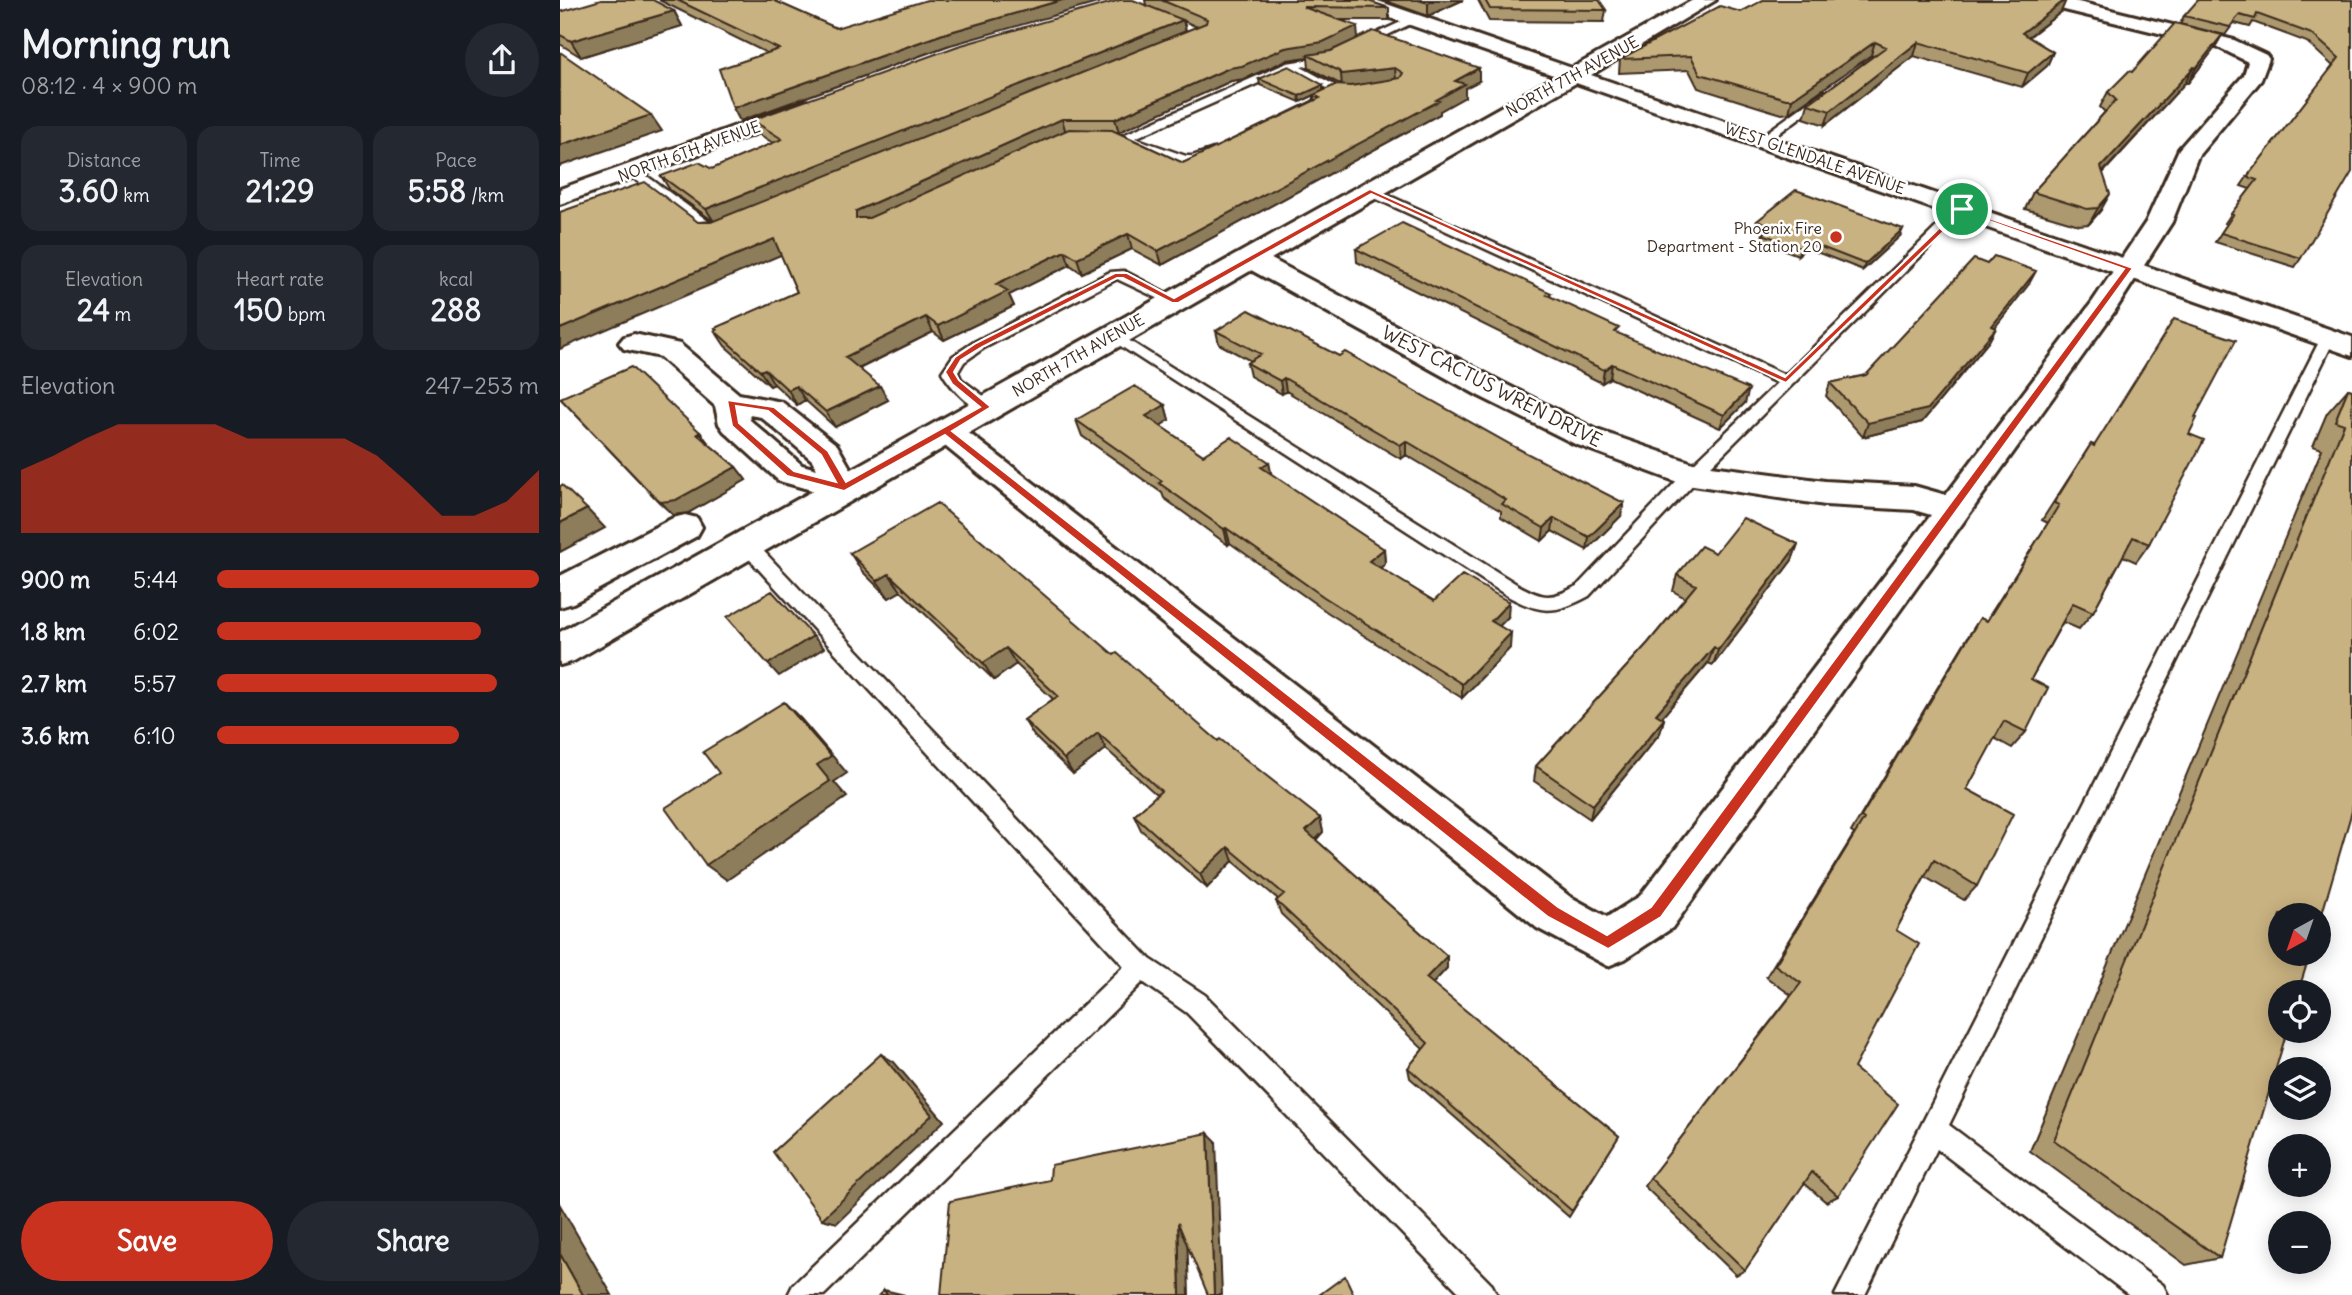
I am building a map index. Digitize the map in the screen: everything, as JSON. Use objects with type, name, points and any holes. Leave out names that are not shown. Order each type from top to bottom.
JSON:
[{"type":"street","name":"WEST GLENDALE AVENUE","points":[[1357,0],[2340,342]]},
{"type":"street","name":"NORTH 7TH AVENUE","points":[[560,650],[1707,0]]},
{"type":"street","points":[[946,431],[1553,912],[1608,943],[1656,912],[2129,268],[2159,222],[2187,155],[2254,76],[2259,59],[2227,44],[2047,0]]},
{"type":"street","name":"NORTH 6TH AVENUE","points":[[560,197],[826,101]]},
{"type":"street","name":"WEST CACTUS WREN DRIVE","points":[[1251,259],[1490,389],[1586,437],[1692,475],[1825,493],[1914,498],[1953,509]]},
{"type":"street","points":[[634,343],[670,350],[730,402],[735,424],[791,473],[844,487]]},
{"type":"street","points":[[560,593],[685,527]]},
{"type":"lane","points":[[1125,138],[1291,65],[1327,60],[1414,19]]},
{"type":"lane","points":[[1291,65],[1329,83],[1338,93],[1310,105]]},
{"type":"lane","points":[[1763,140],[1842,83]]},
{"type":"lane","points":[[1084,137],[1125,138],[1192,160],[1226,145]]},
{"type":"lane","points":[[632,171],[714,231],[740,220]]},
{"type":"lane","points":[[1370,191],[1786,381]]},
{"type":"lane","points":[[1112,336],[1542,606],[1564,601],[1583,592],[1692,475],[1962,209]]},
{"type":"lane","points":[[987,407],[955,382],[950,372],[958,359],[979,345],[1115,275],[1124,275],[1175,301]]},
{"type":"lane","points":[[1850,1295],[2340,342]]},
{"type":"lane","points":[[746,544],[1142,967],[1196,1004],[1482,1295]]},
{"type":"lane","points":[[803,1295],[1142,967]]},
{"type":"lane","points":[[1933,1130],[2154,1295]]},
{"type":"building","points":[[601,0],[653,0],[674,11],[571,41],[560,35],[560,12]]},
{"type":"building","points":[[677,0],[773,0],[836,28],[927,0],[1062,0],[943,34],[733,108],[719,69],[779,49]]},
{"type":"building","points":[[1120,0],[1133,0],[1183,20],[706,209],[661,176],[699,162],[712,169],[782,139],[752,120],[958,46]]},
{"type":"building","points":[[1161,0],[1365,0],[1389,8],[1303,7],[1357,26],[1323,42],[1285,48],[1242,66],[1229,68],[1115,119],[1062,119],[856,211],[856,218],[869,218],[1069,129],[1112,130],[1183,163],[1320,98],[1314,95],[1335,85],[1351,86],[1400,78],[1403,73],[1395,68],[1341,74],[1308,55],[1331,51],[1373,31],[1479,68],[1455,81],[1465,84],[1436,100],[1439,101],[1158,251],[1128,234],[1077,258],[1065,251],[996,284],[1008,291],[938,326],[926,317],[845,357],[880,386],[826,412],[796,386],[788,390],[765,369],[760,371],[715,331],[715,328],[797,292],[774,239],[560,329],[560,212],[645,182],[698,222],[711,222],[1206,23],[1207,19]]},
{"type":"building","points":[[1485,0],[1599,0],[1606,10],[1490,9]]},
{"type":"building","points":[[1763,0],[2065,0],[2022,33],[2053,52],[2028,73],[1918,42],[1830,111],[1808,104],[1886,47],[1875,42],[1792,99],[1700,74],[1691,56],[1620,59],[1720,6],[1741,12]]},
{"type":"building","points":[[2198,0],[2352,0],[2352,172],[2301,258],[2221,233],[2233,215],[2231,214],[2257,180],[2247,177],[2339,58],[2312,34],[2257,14],[2255,19],[2239,15],[2230,27],[2184,16]]},
{"type":"building","points":[[2175,23],[2222,35],[2196,68],[2194,67],[2101,167],[2110,194],[2098,208],[2087,209],[2033,192],[2116,100],[2108,92],[2129,71],[2132,72]]},
{"type":"building","points":[[560,52],[651,115],[560,145]]},
{"type":"building","points":[[1289,66],[1323,85],[1299,96],[1259,79]]},
{"type":"building","name":"Phoenix Fire Department - Station 20","points":[[1796,190],[1903,229],[1865,264],[1808,242],[1800,248],[1763,234],[1773,227],[1757,221]]},
{"type":"building","points":[[1402,223],[1619,328],[1615,332],[1749,389],[1724,415],[1612,364],[1604,370],[1356,249]]},
{"type":"building","points":[[1994,256],[2036,271],[1992,326],[1996,328],[1928,409],[1868,423],[1830,383],[1866,375],[1974,259],[1987,264]]},
{"type":"building","points":[[1249,310],[1339,356],[1345,352],[1515,447],[1624,503],[1589,537],[1554,518],[1544,528],[1502,504],[1506,500],[1406,441],[1400,445],[1284,378],[1280,381],[1247,363],[1261,354],[1216,331]]},
{"type":"building","points":[[2174,319],[2236,340],[2195,417],[2197,418],[2189,434],[2204,440],[2149,544],[2133,537],[2093,612],[2073,603],[2031,679],[2048,688],[2026,732],[2004,721],[1967,789],[2013,814],[1977,886],[1934,860],[1896,930],[1919,944],[1854,1068],[1898,1104],[1838,1196],[1812,1172],[1745,1270],[1650,1178],[1801,983],[1775,965],[1864,819],[1861,817],[1980,618],[1987,621],[2059,505],[2054,503],[2091,444],[2094,446]]},
{"type":"building","points":[[631,367],[700,432],[697,434],[736,467],[676,500],[661,502],[560,398]]},
{"type":"building","points":[[1135,386],[1165,405],[1146,416],[1203,455],[1231,437],[1269,462],[1261,467],[1384,549],[1369,561],[1434,601],[1462,575],[1509,602],[1491,621],[1511,633],[1462,684],[1324,597],[1159,483],[1162,481],[1076,420]]},
{"type":"building","points":[[2348,389],[2352,390],[2352,811],[2325,903],[2268,903],[2268,966],[2306,966],[2302,980],[2268,980],[2268,1043],[2283,1043],[2279,1057],[2268,1057],[2268,1095],[2220,1258],[2054,1140],[2344,424],[2335,421]]},
{"type":"building","points":[[560,486],[587,509],[560,523]]},
{"type":"building","points":[[937,503],[1218,741],[1220,739],[1320,818],[1306,831],[1447,956],[1426,978],[1619,1136],[1572,1211],[1408,1068],[1428,1043],[1276,901],[1284,894],[1228,847],[1200,874],[1134,815],[1161,791],[1098,733],[1064,759],[1024,720],[1058,696],[1006,648],[983,663],[889,574],[877,581],[850,553]]},
{"type":"building","points":[[1743,518],[1798,544],[1718,650],[1714,647],[1656,714],[1664,719],[1593,805],[1536,766],[1648,643],[1696,585],[1677,575],[1701,546],[1715,553]]},
{"type":"building","points":[[772,591],[813,636],[768,664],[727,617]]},
{"type":"building","points":[[784,702],[831,756],[817,765],[830,781],[706,865],[665,808],[719,773],[703,752]]},
{"type":"building","points":[[881,1054],[932,1115],[822,1219],[773,1152]]},
{"type":"building","points":[[1208,1133],[1214,1295],[1208,1295],[1178,1223],[1180,1295],[941,1295],[950,1201],[1050,1180],[1051,1165]]},
{"type":"building","points":[[560,1254],[583,1295],[560,1295]]},
{"type":"building","points":[[1345,1276],[1354,1295],[1319,1295]]},
{"type":"place","name":"Phoenix Fire Department - Station 20","points":[[1836,237]]},
{"type":"route","points":[[1962,209],[1786,381],[1370,191],[1175,301],[1124,275],[1115,275],[979,345],[958,359],[950,372],[955,382],[987,407],[844,487],[791,473],[735,424],[730,402],[771,409],[825,453],[844,487],[946,431],[1553,912],[1608,943],[1656,912],[2104,306],[2129,268],[1962,209]]}]
